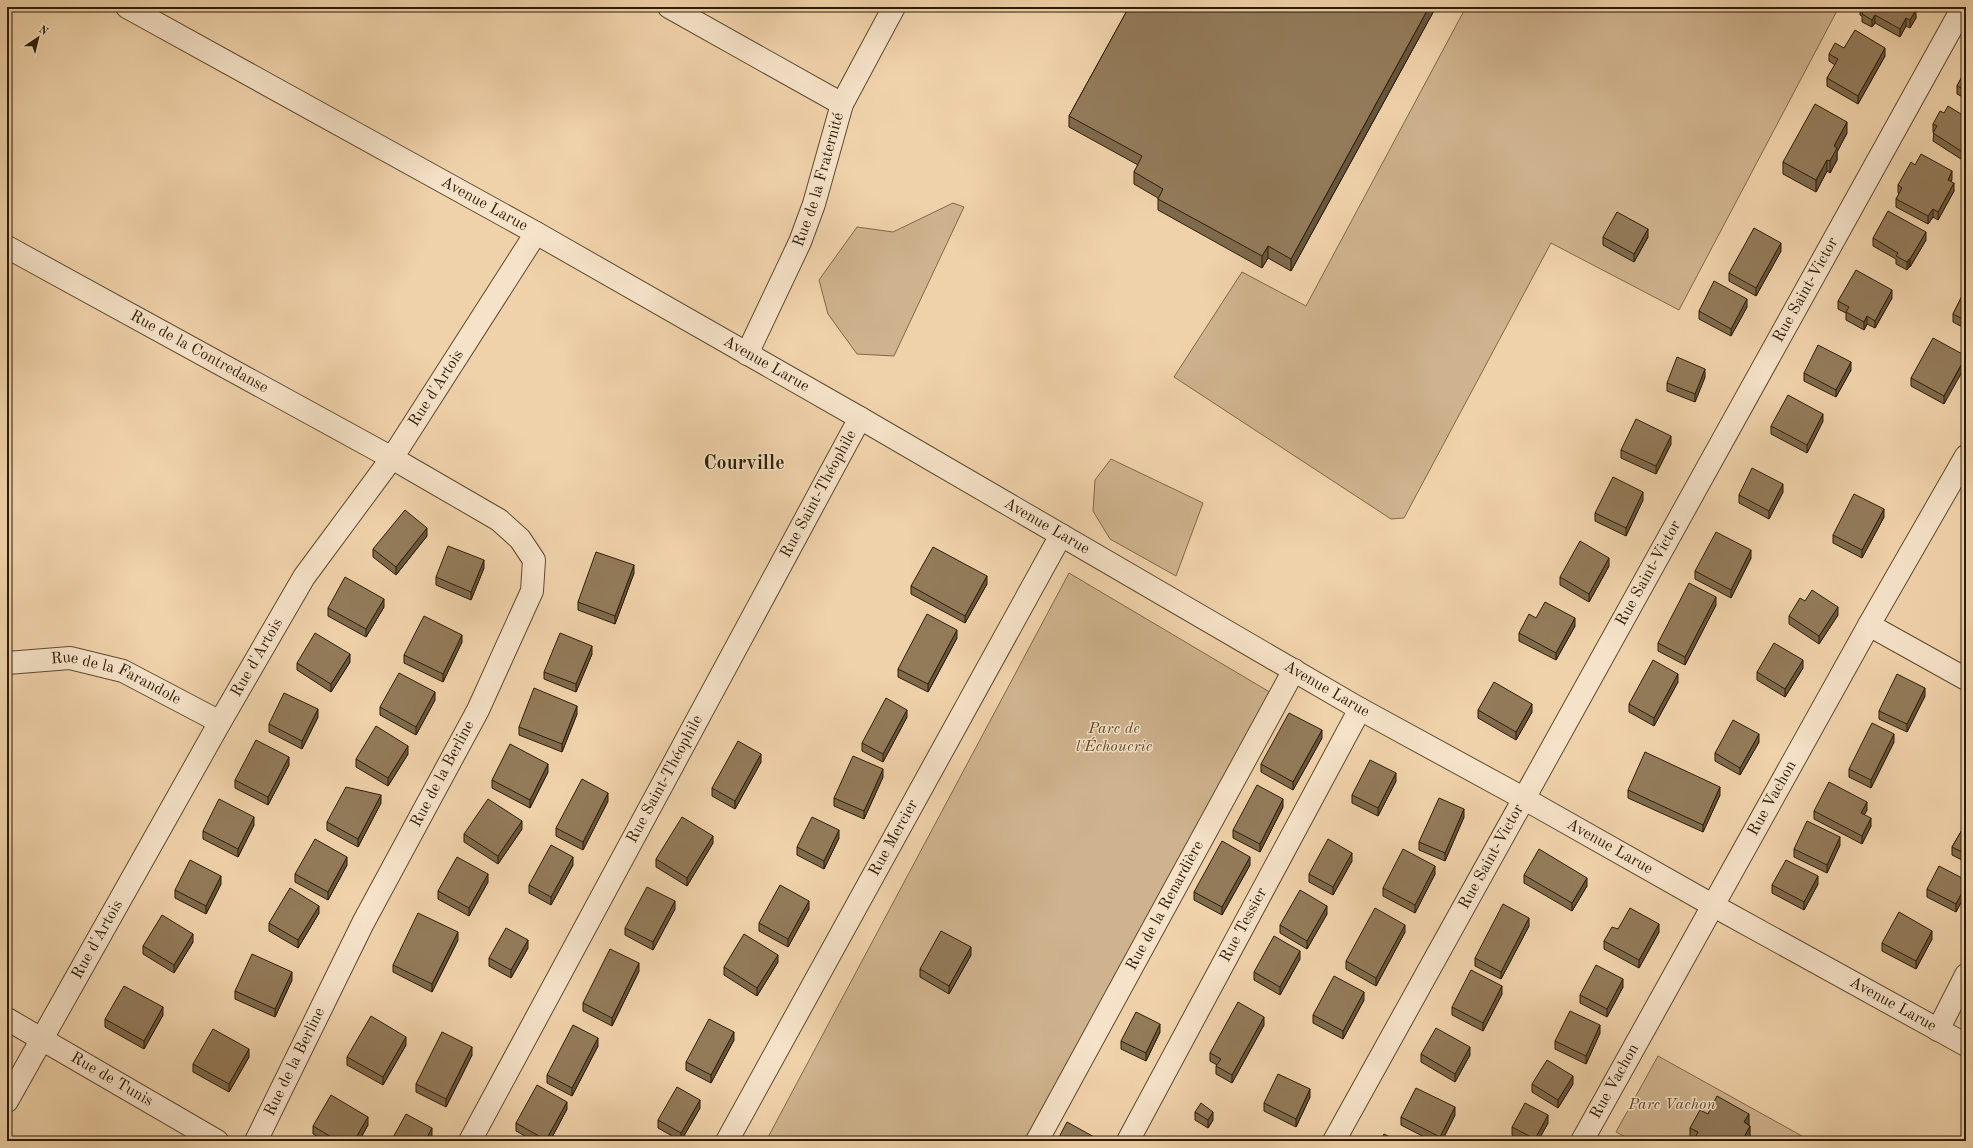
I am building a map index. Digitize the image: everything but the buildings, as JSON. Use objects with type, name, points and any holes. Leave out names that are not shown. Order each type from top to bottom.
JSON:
[{"type":"street","name":"Avenue Larue","points":[[127,7],[536,233],[860,418],[1360,709],[1523,798],[1714,906],[1966,1045]]},
{"type":"street","points":[[669,7],[842,104]]},
{"type":"street","name":"Rue de la Fraternité","points":[[747,354],[800,242],[814,204],[842,104],[894,7]]},
{"type":"street","name":"Rue Saint-Victor","points":[[1334,1141],[1963,7]]},
{"type":"street","name":"Rue d'Artois","points":[[7,1101],[220,722],[304,577],[392,458],[536,233]]},
{"type":"street","name":"Rue de la Contredanse","points":[[7,247],[392,458]]},
{"type":"street","name":"Rue Saint-Théophile","points":[[470,1141],[860,418]]},
{"type":"street","name":"Rue Vachon","points":[[1582,1141],[1870,624],[1966,456]]},
{"type":"street","name":"Rue de la Berline","points":[[256,1141],[363,923],[478,710],[532,591],[534,560],[520,539],[499,520],[392,458]]},
{"type":"street","name":"Rue Mercier","points":[[727,1141],[1061,535]]},
{"type":"street","points":[[1870,624],[1966,678]]},
{"type":"street","name":"Rue de la Farandole","points":[[7,663],[70,658],[123,671],[220,722]]},
{"type":"street","name":"Rue de la Renardière","points":[[1037,1141],[1294,670]]},
{"type":"street","name":"Rue Tessier","points":[[1128,1141],[1360,709]]},
{"type":"street","points":[[1938,1030],[1966,975]]},
{"type":"street","name":"Rue de Tunis","points":[[7,1019],[217,1141]]},
{"type":"green space","points":[[1466,7],[1839,7],[1679,310],[1551,243],[1404,518],[1391,519],[1174,377],[1242,272],[1306,306]]},
{"type":"green space","points":[[953,203],[964,207],[894,356],[857,354],[828,314],[819,280],[857,227],[893,232]]},
{"type":"green space","points":[[1111,459],[1203,503],[1176,576],[1110,539],[1093,511],[1095,480]]},
{"type":"green space","name":"Parc de l'Échouerie","points":[[1069,573],[1273,694],[1024,1141],[766,1141]]},
{"type":"green space","name":"Parc Vachon","points":[[1658,1056],[1811,1141],[1633,1141],[1616,1132]]},
{"type":"district","name":"Courville","points":[[744,464]]}]
